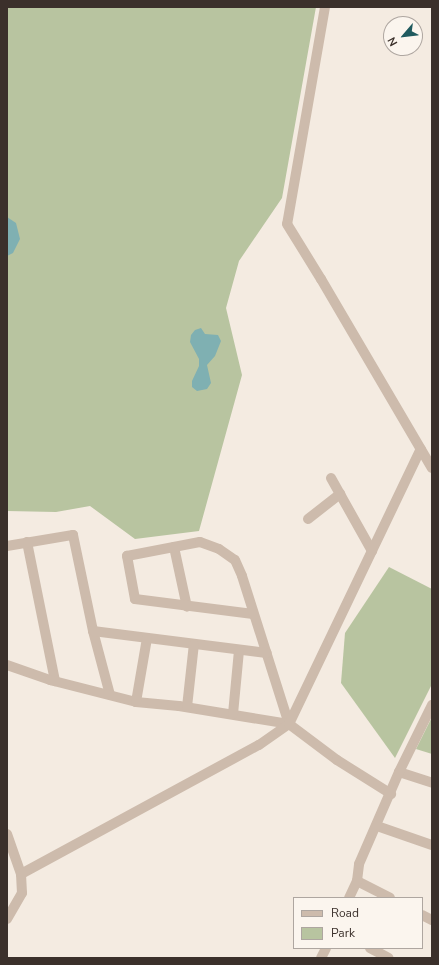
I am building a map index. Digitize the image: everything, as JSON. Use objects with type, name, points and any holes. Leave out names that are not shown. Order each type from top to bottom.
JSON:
[{"type":"street","points":[[325,7],[287,224],[322,279],[432,468]]},
{"type":"street","points":[[21,874],[259,745],[288,724],[421,449]]},
{"type":"street","points":[[331,478],[372,551]]},
{"type":"street","points":[[308,519],[340,494]]},
{"type":"street","points":[[7,546],[73,535],[93,631],[110,695]]},
{"type":"street","points":[[27,542],[55,681]]},
{"type":"street","points":[[253,614],[135,599],[127,556],[200,542],[219,550],[235,560],[267,653],[288,724]]},
{"type":"street","points":[[174,547],[187,606]]},
{"type":"street","points":[[93,631],[267,653]]},
{"type":"street","points":[[136,702],[147,638]]},
{"type":"street","points":[[187,708],[194,644]]},
{"type":"street","points":[[233,714],[239,650]]},
{"type":"street","points":[[7,665],[55,681],[136,702],[233,714],[288,724],[337,760],[391,794]]},
{"type":"street","points":[[349,897],[357,881],[359,864],[391,794],[399,772],[432,704]]},
{"type":"street","points":[[399,772],[432,783]]},
{"type":"street","points":[[377,826],[432,845]]},
{"type":"street","points":[[7,834],[21,874],[22,893],[7,919]]},
{"type":"street","points":[[357,881],[388,897]]},
{"type":"street","points":[[423,916],[432,920]]},
{"type":"street","points":[[321,958],[326,949]]},
{"type":"street","points":[[372,949],[389,958]]},
{"type":"green space","points":[[7,7],[316,7],[282,198],[239,261],[226,308],[242,375],[199,531],[135,539],[90,506],[56,512],[7,511]]},
{"type":"green space","points":[[389,567],[432,589],[432,684],[395,758],[341,683],[345,633]]},
{"type":"green space","points":[[432,717],[432,754],[416,749]]},
{"type":"water","points":[[7,217],[16,223],[20,239],[13,253],[7,256]]},
{"type":"water","points":[[201,328],[205,334],[218,335],[221,341],[215,356],[207,365],[211,383],[207,389],[197,391],[192,387],[192,381],[199,366],[199,359],[190,342],[191,335],[195,330]]}]
